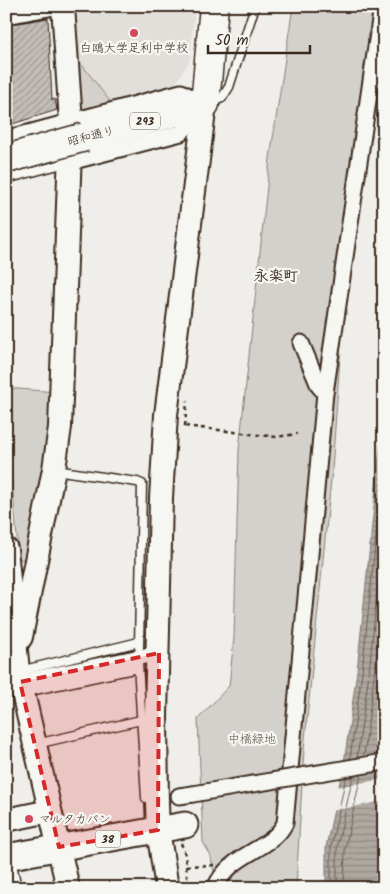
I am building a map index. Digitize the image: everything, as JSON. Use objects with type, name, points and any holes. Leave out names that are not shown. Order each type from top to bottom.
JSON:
[{"type":"highway","points":[[204,104],[214,6]]},
{"type":"highway","name":"昭和通り","points":[[6,159],[78,130],[204,104]]},
{"type":"main road","name":"38","points":[[8,857],[59,847],[151,816],[183,835]]},
{"type":"street","points":[[6,16],[61,6],[78,130],[70,162],[60,427],[54,469],[21,637],[15,646]]},
{"type":"street","points":[[215,888],[226,869],[240,857],[276,836],[285,823],[325,393],[382,6]]},
{"type":"street","points":[[70,162],[181,133],[204,104]]},
{"type":"street","points":[[167,888],[151,816],[156,717],[145,647],[161,498],[166,415],[204,104]]},
{"type":"street","points":[[6,139],[78,130]]},
{"type":"street","points":[[301,342],[319,386],[325,393]]},
{"type":"street","points":[[6,549],[20,682],[68,888]]},
{"type":"street","points":[[8,574],[21,576],[33,574]]},
{"type":"street","points":[[20,682],[145,647]]},
{"type":"street","points":[[186,795],[384,762]]},
{"type":"street","points":[[6,820],[50,811]]},
{"type":"lane","points":[[204,104],[222,98],[228,87],[255,6]]},
{"type":"lane","points":[[6,179],[70,162]]},
{"type":"lane","points":[[20,682],[145,647],[142,484],[54,469]]},
{"type":"lane","points":[[20,682],[138,666],[141,720],[151,816]]},
{"type":"lane","points":[[34,744],[141,720]]},
{"type":"lane","points":[[8,857],[17,888]]},
{"type":"path","points":[[184,435],[188,397]]},
{"type":"path","points":[[185,426],[276,438],[297,434]]},
{"type":"path","points":[[183,835],[188,888]]},
{"type":"path","points":[[186,866],[212,864]]},
{"type":"highlighted area","points":[[159,653],[158,830],[59,847],[20,682]]},
{"type":"shaded area","name":"白鴎大学足利中学校","points":[[73,6],[195,6],[190,60],[173,88],[112,104],[79,61]]},
{"type":"green space","name":"中橋緑地","points":[[293,6],[384,6],[343,315],[332,470],[304,749],[296,888],[218,888],[210,854],[203,842],[198,719],[229,686],[234,638],[239,450],[270,158]]},
{"type":"green space","points":[[79,61],[112,104],[81,110],[77,75],[80,70]]},
{"type":"green space","points":[[6,388],[57,392],[28,556],[22,560],[19,558],[6,421]]},
{"type":"water","points":[[384,409],[384,888],[326,888],[326,847],[344,763],[357,671]]},
{"type":"pier","points":[[384,779],[384,801],[331,811],[336,787]]},
{"type":"building","points":[[48,18],[52,100],[55,99],[57,110],[9,125],[6,116],[6,25]]},
{"type":"place","name":"白鴎大学足利中学校","points":[[134,33]]},
{"type":"place","name":"マルタカパン","points":[[29,819]]},
{"type":"district","name":"永楽町","points":[[276,276]]}]
